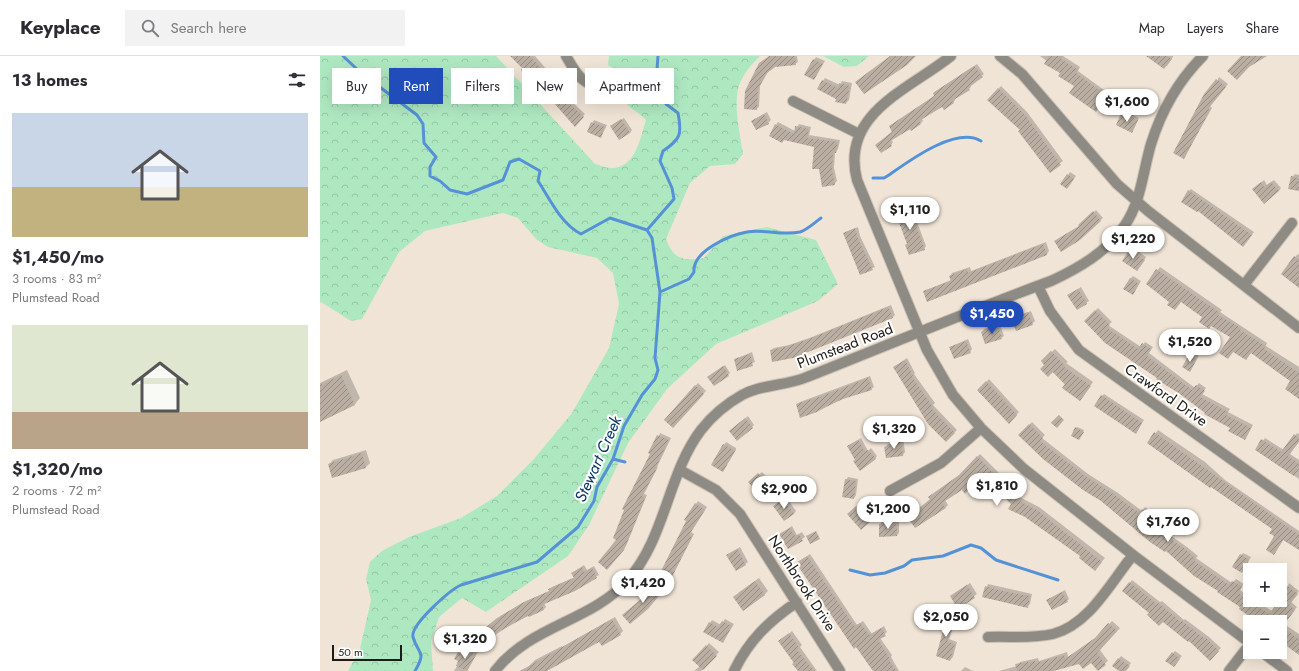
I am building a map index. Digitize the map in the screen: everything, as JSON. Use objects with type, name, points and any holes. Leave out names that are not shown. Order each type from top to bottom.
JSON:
[{"type":"street","points":[[566,56],[577,75],[585,82]]},
{"type":"street","points":[[951,56],[877,110],[869,118],[859,134],[854,157],[857,180],[927,350],[946,385],[981,428],[1024,469],[1133,555],[1243,638]]},
{"type":"street","points":[[1000,56],[1022,74],[1106,173],[1137,201],[1299,328]]},
{"type":"street","name":"Plumstead Road","points":[[495,671],[521,644],[607,598],[628,580],[651,545],[691,445],[701,430],[714,416],[742,395],[757,389],[803,379],[1038,286],[1090,261],[1107,246],[1126,224],[1137,201],[1151,144],[1159,122],[1180,84],[1201,57]]},
{"type":"street","points":[[793,101],[859,134]]},
{"type":"street","points":[[1244,285],[1292,222]]},
{"type":"street","name":"Crawford Drive","points":[[1038,286],[1050,311],[1080,350],[1299,508]]},
{"type":"street","points":[[890,491],[941,463],[981,428]]},
{"type":"street","name":"Northbrook Drive","points":[[680,470],[716,490],[730,502],[740,514],[840,671]]},
{"type":"street","points":[[988,637],[1036,636],[1051,634],[1071,627],[1085,616],[1133,555]]},
{"type":"street","points":[[734,671],[746,649],[757,634],[777,615],[797,602]]},
{"type":"street","points":[[1229,671],[1243,652]]},
{"type":"street","points":[[1271,659],[1287,671]]},
{"type":"green space","points":[[320,56],[496,56],[507,68],[451,68],[451,104],[514,104],[514,76],[522,84],[522,104],[540,104],[595,164],[610,168],[619,167],[631,158],[636,151],[646,120],[627,104],[674,104],[674,68],[612,68],[608,65],[609,56],[760,56],[744,75],[738,89],[737,113],[743,154],[735,164],[710,166],[690,183],[666,239],[672,251],[680,258],[697,259],[704,258],[723,236],[767,227],[816,240],[838,284],[818,301],[716,344],[667,389],[628,443],[589,525],[568,556],[486,612],[462,598],[439,617],[431,641],[433,671],[348,671],[360,649],[371,600],[366,579],[370,562],[382,551],[409,537],[461,518],[497,496],[534,459],[572,413],[609,348],[619,304],[613,273],[597,258],[548,247],[536,239],[518,218],[503,213],[425,231],[399,252],[362,319],[351,321],[321,302],[320,303]]},
{"type":"green space","points":[[823,56],[869,56],[857,66],[844,67]]},
{"type":"building","points":[[510,56],[530,56],[541,68],[522,68]]},
{"type":"building","points":[[769,56],[795,56],[796,65],[775,67],[766,74],[758,89],[757,110],[744,109],[745,91],[759,63]]},
{"type":"building","points":[[890,56],[916,56],[907,65],[864,94],[855,82]]},
{"type":"building","points":[[1049,56],[1063,56],[1061,59],[1078,70],[1076,73],[1107,96],[1096,112],[1069,93],[1074,86],[1058,76],[1060,73],[1044,64]]},
{"type":"building","points":[[1146,56],[1167,56],[1172,59],[1164,69]]},
{"type":"building","points":[[1241,56],[1267,56],[1249,67],[1237,80],[1227,71]]},
{"type":"building","points":[[813,59],[823,64],[814,80],[804,75]]},
{"type":"building","points":[[974,66],[983,77],[968,88],[970,90],[952,101],[954,103],[944,110],[942,107],[919,121],[921,124],[911,131],[910,129],[889,142],[892,146],[881,153],[875,145],[892,132],[889,126],[934,96],[933,93]]},
{"type":"building","points":[[1216,79],[1226,87],[1208,109],[1210,110],[1184,159],[1173,153],[1204,94]]},
{"type":"building","points":[[822,80],[838,88],[839,83],[850,86],[846,104],[835,102],[836,99],[817,89]]},
{"type":"building","points":[[998,88],[1025,115],[1061,165],[1050,173],[1018,131],[1020,130],[987,100]]},
{"type":"building","points":[[555,104],[569,104],[584,117],[575,127]]},
{"type":"building","points":[[1121,113],[1138,120],[1132,133],[1116,125]]},
{"type":"building","points":[[764,114],[769,124],[756,130],[751,121]]},
{"type":"building","points":[[621,119],[630,133],[619,140],[610,126]]},
{"type":"building","points":[[591,122],[605,127],[601,138],[587,132]]},
{"type":"building","points":[[775,124],[794,134],[795,126],[809,129],[807,138],[838,142],[836,153],[833,153],[832,171],[835,185],[822,187],[819,169],[812,169],[814,147],[784,140],[782,143],[769,136]]},
{"type":"building","points":[[1067,174],[1074,179],[1067,189],[1060,184]]},
{"type":"building","points":[[1291,176],[1299,178],[1299,191],[1288,189]]},
{"type":"building","points":[[1261,182],[1264,187],[1271,182],[1279,191],[1264,204],[1252,189]]},
{"type":"building","points":[[1188,190],[1252,235],[1243,247],[1198,211],[1197,212],[1181,202]]},
{"type":"building","points":[[909,207],[925,250],[909,255],[905,245],[907,244],[895,212]]},
{"type":"building","points":[[1093,211],[1101,221],[1080,240],[1061,252],[1054,241],[1079,226],[1078,225]]},
{"type":"building","points":[[855,228],[858,239],[873,270],[860,275],[843,233]]},
{"type":"building","points":[[1043,244],[1047,255],[927,302],[923,291],[951,281],[949,276],[967,269],[968,273]]},
{"type":"building","points":[[1129,250],[1145,260],[1137,271],[1122,261]]},
{"type":"building","points":[[1294,256],[1299,260],[1299,288],[1281,274]]},
{"type":"building","points":[[1156,269],[1220,313],[1218,315],[1241,328],[1240,330],[1265,346],[1264,349],[1299,373],[1299,399],[1285,389],[1290,381],[1251,353],[1246,360],[1233,352],[1228,359],[1219,353],[1230,337],[1211,326],[1209,329],[1199,322],[1202,317],[1181,302],[1175,310],[1167,305],[1169,302],[1146,284]]},
{"type":"building","points":[[1130,278],[1139,284],[1133,295],[1123,289]]},
{"type":"building","points":[[1078,289],[1087,304],[1077,310],[1067,295]]},
{"type":"building","points":[[888,307],[893,318],[793,358],[772,362],[770,350],[809,339]]},
{"type":"building","points":[[1095,310],[1110,325],[1107,328],[1138,349],[1142,343],[1151,349],[1147,356],[1192,390],[1196,385],[1205,391],[1200,397],[1228,412],[1226,415],[1251,428],[1245,440],[1228,431],[1230,428],[1204,414],[1205,413],[1180,394],[1105,343],[1084,321]]},
{"type":"building","points":[[1028,312],[1033,325],[1016,331],[1011,319]]},
{"type":"building","points":[[998,326],[1002,339],[985,344],[981,332]]},
{"type":"building","points":[[966,341],[971,353],[954,359],[949,347]]},
{"type":"building","points":[[1051,351],[1065,366],[1064,367],[1091,386],[1080,401],[1062,388],[1065,384],[1053,372],[1048,377],[1040,369],[1044,365],[1041,361]]},
{"type":"building","points":[[750,354],[753,366],[737,371],[734,359]]},
{"type":"building","points":[[1189,355],[1197,359],[1190,372],[1182,367]]},
{"type":"building","points":[[905,360],[913,376],[912,377],[933,407],[931,408],[955,433],[946,442],[928,424],[893,367]]},
{"type":"building","points":[[723,366],[729,376],[714,386],[707,377]]},
{"type":"building","points":[[341,375],[355,405],[320,422],[320,385]]},
{"type":"building","points":[[868,378],[872,390],[843,399],[817,412],[800,418],[796,404],[822,396]]},
{"type":"building","points":[[986,381],[1017,415],[1009,424],[977,390]]},
{"type":"building","points":[[695,385],[704,394],[673,428],[664,420]]},
{"type":"building","points":[[1101,395],[1142,423],[1136,434],[1094,406]]},
{"type":"building","points":[[1059,415],[1064,420],[1057,428],[1051,423]]},
{"type":"building","points":[[745,418],[753,428],[737,441],[729,431]]},
{"type":"building","points":[[1029,424],[1043,438],[1040,441],[1085,476],[1115,495],[1139,513],[1142,509],[1149,515],[1144,521],[1185,549],[1196,559],[1194,561],[1229,585],[1232,581],[1242,587],[1238,593],[1243,596],[1243,607],[1259,607],[1269,614],[1274,607],[1287,607],[1287,586],[1298,594],[1289,605],[1295,610],[1287,620],[1287,615],[1247,615],[1239,609],[1240,607],[1194,576],[1166,551],[1165,552],[1150,542],[1101,501],[1083,490],[1043,459],[1018,435]]},
{"type":"building","points":[[1075,427],[1084,432],[1079,440],[1071,436]]},
{"type":"building","points":[[1154,432],[1299,535],[1299,550],[1283,540],[1274,555],[1266,550],[1274,536],[1269,533],[1272,529],[1211,487],[1210,488],[1147,443]]},
{"type":"building","points":[[1294,434],[1299,438],[1299,442],[1288,456],[1299,464],[1299,469],[1294,476],[1255,450],[1261,439],[1281,452]]},
{"type":"building","points":[[657,435],[669,440],[655,469],[656,470],[642,496],[645,498],[624,550],[607,570],[598,562],[616,540],[613,538],[624,510],[622,509],[650,454],[648,453]]},
{"type":"building","points":[[901,439],[903,456],[886,458],[884,447],[894,445],[893,440]]},
{"type":"building","points":[[858,440],[865,452],[868,450],[876,459],[860,471],[853,461],[855,460],[847,446]]},
{"type":"building","points":[[723,444],[735,451],[723,472],[711,465]]},
{"type":"building","points":[[362,453],[366,468],[332,478],[328,464]]},
{"type":"building","points":[[977,456],[1010,490],[1006,494],[1037,510],[1102,562],[1095,571],[1079,558],[1080,556],[1025,517],[1008,509],[1011,504],[982,475],[965,494],[962,490],[942,503],[946,508],[915,528],[907,517],[930,500],[928,497],[959,475]]},
{"type":"building","points":[[758,473],[771,487],[761,496],[748,482]]},
{"type":"building","points":[[845,479],[856,481],[854,499],[842,497]]},
{"type":"building","points":[[783,499],[794,514],[784,521],[773,506]]},
{"type":"building","points":[[695,503],[705,510],[689,535],[692,537],[671,579],[660,573],[686,521],[684,520]]},
{"type":"building","points":[[856,506],[870,522],[861,530],[847,514]]},
{"type":"building","points":[[879,524],[897,524],[897,536],[879,537]]},
{"type":"building","points":[[790,528],[795,536],[799,534],[803,541],[788,549],[779,534]]},
{"type":"building","points":[[816,531],[820,539],[810,544],[806,536]]},
{"type":"building","points":[[737,549],[746,565],[736,571],[726,555]]},
{"type":"building","points":[[1240,554],[1249,560],[1247,563],[1243,563],[1242,573],[1232,567]]},
{"type":"building","points":[[807,556],[854,626],[860,623],[869,635],[881,628],[886,636],[878,640],[896,671],[873,671],[856,647],[854,649],[796,563]]},
{"type":"building","points":[[582,567],[584,572],[592,568],[597,578],[575,591],[542,605],[544,610],[529,617],[528,616],[494,634],[496,635],[480,648],[472,639],[497,618],[522,603],[549,591],[548,589],[574,578],[571,573]]},
{"type":"building","points":[[755,581],[765,595],[743,611],[733,597]]},
{"type":"building","points":[[1129,582],[1181,622],[1182,621],[1205,639],[1206,638],[1219,651],[1210,661],[1189,641],[1188,642],[1163,622],[1159,626],[1147,615],[1149,613],[1122,591]]},
{"type":"building","points":[[653,584],[663,591],[648,609],[630,624],[622,615],[640,600]]},
{"type":"building","points":[[967,585],[975,598],[958,609],[950,596]]},
{"type":"building","points":[[985,586],[1030,596],[1028,608],[982,597]]},
{"type":"building","points":[[1062,592],[1068,602],[1052,610],[1046,600]]},
{"type":"building","points":[[945,612],[956,617],[947,642],[955,644],[950,661],[936,656],[943,631],[939,630]]},
{"type":"building","points":[[612,619],[621,635],[602,646],[599,642],[547,671],[520,671]]},
{"type":"building","points":[[722,621],[732,626],[723,643],[703,632],[709,622],[718,627]]},
{"type":"building","points":[[1108,623],[1117,631],[1097,653],[1106,665],[1098,671],[1091,663],[1083,669],[1079,664],[1054,671],[1017,671],[1015,664],[1035,661],[1036,663],[1064,655],[1065,659],[1095,638]]},
{"type":"building","points":[[1287,631],[1299,639],[1299,655],[1287,646]]},
{"type":"building","points":[[789,633],[799,648],[797,650],[814,671],[798,671],[792,664],[794,663],[778,641]]},
{"type":"building","points":[[706,645],[717,656],[703,670],[692,660]]},
{"type":"building","points":[[466,649],[476,655],[467,671],[456,666],[458,661],[454,659],[458,652],[463,655]]},
{"type":"building","points":[[1172,652],[1180,659],[1174,667],[1165,661]]},
{"type":"building","points":[[1118,658],[1130,666],[1126,671],[1119,671],[1112,666]]},
{"type":"waterway","points":[[343,56],[361,73],[417,115],[423,124],[424,143],[436,157],[430,167],[430,176],[440,181],[450,190],[467,194],[503,180],[510,162],[519,159],[540,171],[538,181],[552,203],[562,218],[574,230],[581,234],[610,218],[647,230]]},
{"type":"waterway","name":"Stewart Creek","points":[[647,230],[674,199],[672,188],[660,161],[663,151],[674,143],[680,131],[678,113],[666,104],[650,79],[657,69],[658,56]]},
{"type":"waterway","points":[[873,178],[884,178],[920,154],[946,141],[959,138],[971,138],[981,141]]},
{"type":"waterway","points":[[660,292],[689,279],[694,272],[695,264],[699,257],[713,245],[722,240],[753,231],[787,233],[800,232],[821,218]]},
{"type":"waterway","name":"Stewart Creek","points":[[415,671],[421,656],[413,637],[414,632],[432,608],[461,585],[537,562],[578,527],[594,501],[597,487],[613,459],[624,426],[642,395],[655,379],[658,370],[655,358],[660,292],[652,238],[647,230]]},
{"type":"waterway","points":[[613,459],[625,462]]},
{"type":"waterway","points":[[850,570],[870,575],[885,573],[904,566],[912,560],[943,556],[971,545],[981,548],[996,560],[1058,580]]}]
